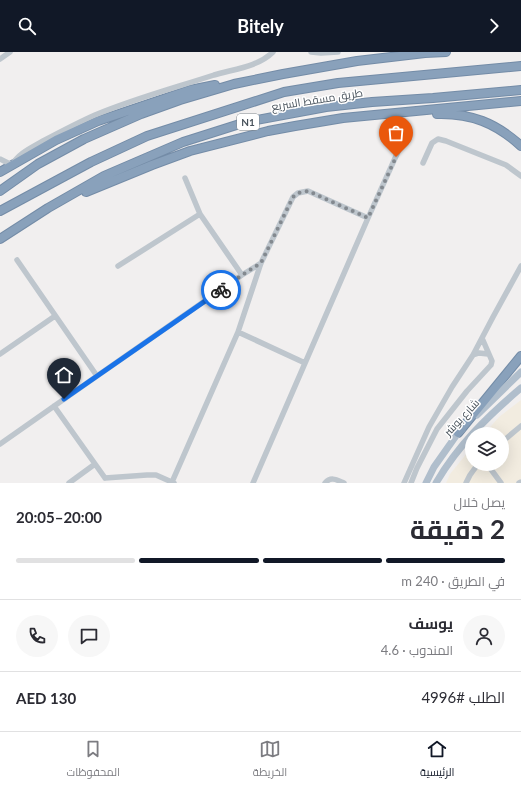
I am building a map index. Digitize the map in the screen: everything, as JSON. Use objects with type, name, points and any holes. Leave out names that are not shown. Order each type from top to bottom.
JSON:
[{"type":"highway","points":[[0,191],[38,164],[84,140],[180,100],[234,84],[358,60],[446,52]]},
{"type":"highway","name":"طريق مسقط السريع","points":[[0,211],[91,162],[147,136],[284,92],[338,84],[521,66]]},
{"type":"highway","points":[[0,172],[56,140],[111,116],[190,90],[234,84]]},
{"type":"highway","name":"طريق مسقط السريع","points":[[0,240],[48,208],[104,176],[183,142],[246,122],[334,106],[521,90]]},
{"type":"highway","points":[[48,208],[104,184],[190,151],[231,140],[296,126],[343,118],[521,101]]},
{"type":"highway","points":[[370,116],[444,114],[465,116],[479,119],[493,126],[509,135],[521,146]]},
{"type":"highway","points":[[458,434],[521,356]]},
{"type":"main road","name":"شارع بوشر","points":[[426,483],[434,467],[458,434],[521,372]]},
{"type":"main road","name":"شارع بوشر","points":[[436,483],[458,450],[481,424],[521,388]]},
{"type":"street","points":[[0,59],[10,52]]},
{"type":"street","points":[[0,158],[12,165],[16,158],[26,151],[62,131],[96,115],[156,94],[256,63],[263,60],[273,52]]},
{"type":"street","points":[[311,52],[334,52]]},
{"type":"street","points":[[423,163],[432,143],[438,139],[506,165],[521,176]]},
{"type":"street","points":[[253,483],[368,218],[402,145]]},
{"type":"street","points":[[185,178],[200,214],[242,275]]},
{"type":"street","points":[[54,406],[95,464],[104,481],[156,475],[173,483],[238,332],[261,263],[293,197],[298,193],[308,191],[368,218]]},
{"type":"street","points":[[118,266],[200,214]]},
{"type":"street","points":[[18,260],[97,376]]},
{"type":"street","points":[[0,444],[261,263]]},
{"type":"street","points":[[404,483],[429,427],[452,387],[473,355],[521,266]]},
{"type":"street","points":[[0,354],[56,316]]},
{"type":"street","points":[[238,332],[305,362]]},
{"type":"street","points":[[411,483],[437,429],[467,391],[491,365],[492,361],[482,338]]},
{"type":"street","points":[[473,355],[479,353],[488,354]]},
{"type":"street","points":[[509,436],[521,426]]},
{"type":"street","points":[[69,483],[95,464]]},
{"type":"street","points":[[466,483],[473,471]]},
{"type":"street","points":[[492,471],[501,483]]},
{"type":"street","points":[[325,483],[329,479],[334,479],[344,483]]},
{"type":"sand","points":[[521,400],[521,483],[446,483],[450,474],[465,456],[465,471],[509,471],[509,427],[490,427],[499,417]]},
{"type":"way so far","points":[[221,290],[261,263],[293,197],[298,193],[308,191],[368,218],[396,157]]},
{"type":"route","points":[[64,399],[221,290]]}]
